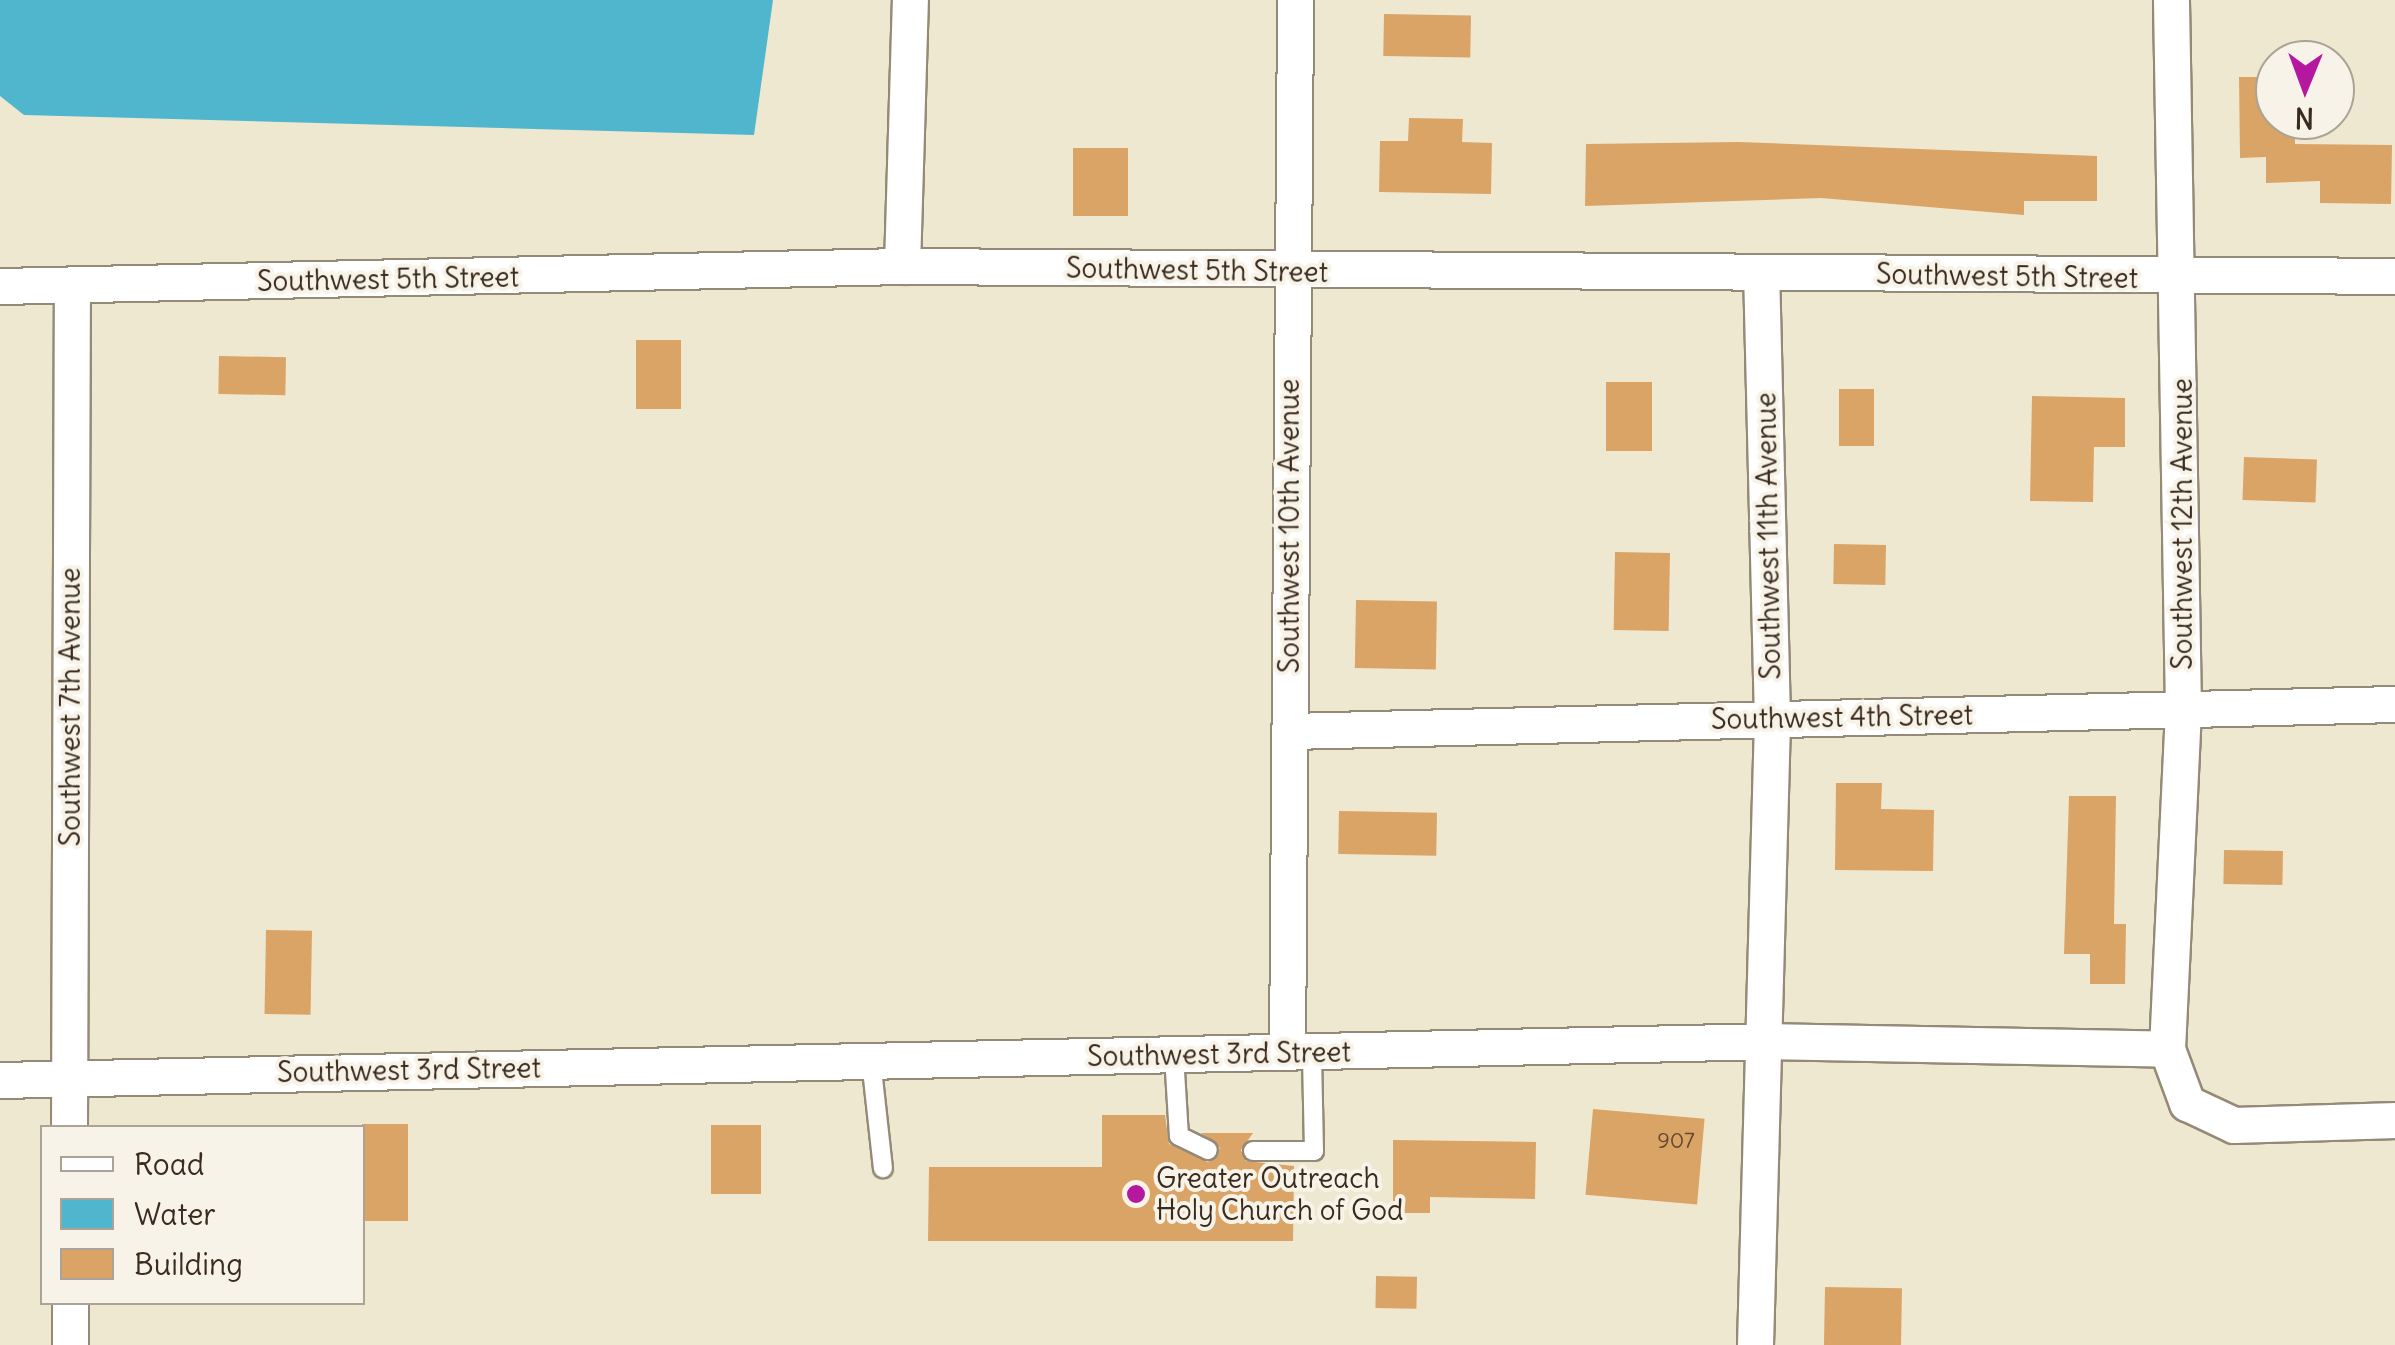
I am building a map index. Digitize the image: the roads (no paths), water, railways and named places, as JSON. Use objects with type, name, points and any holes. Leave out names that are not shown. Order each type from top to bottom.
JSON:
[{"type":"street","points":[[902,266],[910,0]]},
{"type":"street","name":"Southwest 10th Avenue","points":[[1295,0],[1288,272],[1290,731],[1299,1052]]},
{"type":"street","name":"Southwest 12th Avenue","points":[[2167,1049],[2183,710],[2180,280],[2171,0]]},
{"type":"street","name":"Southwest 5th Street","points":[[0,286],[902,266],[1288,272],[1761,272],[2180,280],[2395,276]]},
{"type":"street","name":"Southwest 11th Avenue","points":[[1755,1345],[1768,1041],[1772,719],[1761,272]]},
{"type":"street","name":"Southwest 7th Avenue","points":[[69,1125],[72,287]]},
{"type":"street","name":"Southwest 4th Street","points":[[1290,731],[2395,704]]},
{"type":"street","name":"Southwest 3rd Street","points":[[0,1080],[1768,1041],[2167,1049]]},
{"type":"street","points":[[2167,1049],[2188,1104],[2234,1125],[2395,1120]]},
{"type":"street","points":[[70,1305],[70,1345]]},
{"type":"lane","points":[[1253,1151],[1314,1150],[1299,1052]]},
{"type":"lane","points":[[1174,1055],[1179,1136],[1208,1150]]},
{"type":"lane","points":[[871,1060],[884,1168]]},
{"type":"water","points":[[0,0],[773,0],[754,135],[24,115],[0,96]]},
{"type":"place","name":"Greater Outreach Holy Church of God","points":[[1136,1194]]}]
